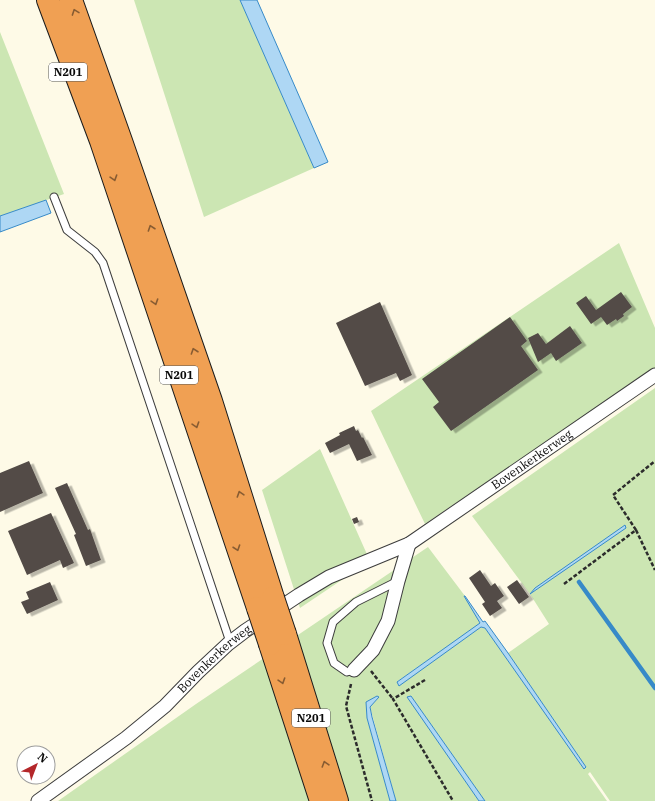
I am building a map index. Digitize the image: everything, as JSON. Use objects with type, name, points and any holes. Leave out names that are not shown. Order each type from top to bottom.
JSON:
[{"type":"highway","name":"N201","points":[[39,0],[47,16],[66,68],[111,141]]},
{"type":"highway","name":"N201","points":[[48,0],[111,141]]},
{"type":"highway","name":"N201","points":[[70,0],[111,141],[266,603],[321,801]]},
{"type":"highway","name":"N201","points":[[86,0],[95,30],[111,141]]},
{"type":"highway","name":"N201","points":[[277,639],[337,801]]},
{"type":"street","name":"Bovenkerkerweg","points":[[38,801],[126,738],[165,706],[230,642],[245,631],[329,577],[409,544],[655,375]]},
{"type":"street","points":[[358,665],[373,650],[388,621],[409,544]]},
{"type":"lane","points":[[54,197],[67,230],[95,252],[103,263],[230,642]]},
{"type":"lane","points":[[358,665],[347,672],[334,663],[327,643],[333,622],[356,602],[398,581]]},
{"type":"path","points":[[655,461],[613,495],[636,530],[655,570]]},
{"type":"path","points":[[564,584],[636,530]]},
{"type":"path","points":[[372,801],[346,706],[358,665],[393,699],[453,801]]},
{"type":"path","points":[[393,699],[425,680]]},
{"type":"green space","points":[[134,0],[240,0],[314,168],[204,217]]},
{"type":"green space","points":[[0,32],[64,194],[0,216]]},
{"type":"green space","points":[[619,243],[655,328],[655,368],[425,524],[371,411]]},
{"type":"green space","points":[[655,388],[655,801],[610,801],[590,772],[588,774],[607,801],[485,801],[411,696],[408,698],[479,801],[396,801],[370,707],[379,697],[366,702],[367,718],[390,801],[58,801],[196,704],[428,547],[465,596],[481,623],[398,681],[399,685],[481,627],[485,628],[584,768],[586,767],[508,653],[549,624],[530,594],[472,516]]},
{"type":"green space","points":[[320,449],[370,561],[300,608],[262,490]]},
{"type":"water","points":[[240,0],[257,0],[328,162],[314,168]]},
{"type":"water","points":[[46,200],[51,213],[0,232],[0,216]]},
{"type":"water","points":[[625,525],[626,528],[530,594],[535,588]]},
{"type":"water","points":[[464,596],[483,622],[485,621],[508,653],[586,767],[584,769],[485,628],[481,627],[399,686],[397,682],[480,623]]},
{"type":"water","points":[[377,696],[379,697],[370,707],[396,801],[390,801],[367,718],[366,702]]},
{"type":"water","points":[[411,696],[485,801],[479,801],[407,697]]},
{"type":"building","points":[[621,292],[632,307],[623,314],[624,316],[607,325],[601,317],[591,324],[576,303],[586,296],[596,310]]},
{"type":"building","points":[[380,302],[412,375],[400,381],[396,373],[365,386],[336,323]]},
{"type":"building","points":[[510,317],[527,341],[521,346],[538,370],[451,431],[433,407],[439,402],[422,379]]},
{"type":"building","points":[[570,326],[582,343],[556,361],[551,353],[538,362],[528,338],[538,333],[546,344]]},
{"type":"building","points":[[354,426],[356,431],[358,430],[362,438],[363,437],[372,455],[357,461],[349,444],[330,453],[325,443],[340,435],[339,433]]},
{"type":"building","points":[[29,461],[43,493],[0,512],[0,473]]},
{"type":"building","points":[[67,483],[88,530],[90,529],[101,560],[86,566],[74,535],[76,534],[55,488]]},
{"type":"building","points":[[51,513],[74,563],[63,568],[60,560],[27,575],[8,531]]},
{"type":"building","points":[[357,517],[359,522],[354,524],[352,519]]},
{"type":"building","points":[[480,570],[491,586],[495,583],[504,596],[497,601],[502,608],[490,616],[482,604],[485,602],[469,578]]},
{"type":"building","points":[[517,580],[529,597],[519,604],[507,587]]},
{"type":"building","points":[[50,582],[58,600],[27,614],[21,602],[29,599],[26,592]]},
{"type":"waterway","points":[[579,582],[655,688]]}]
